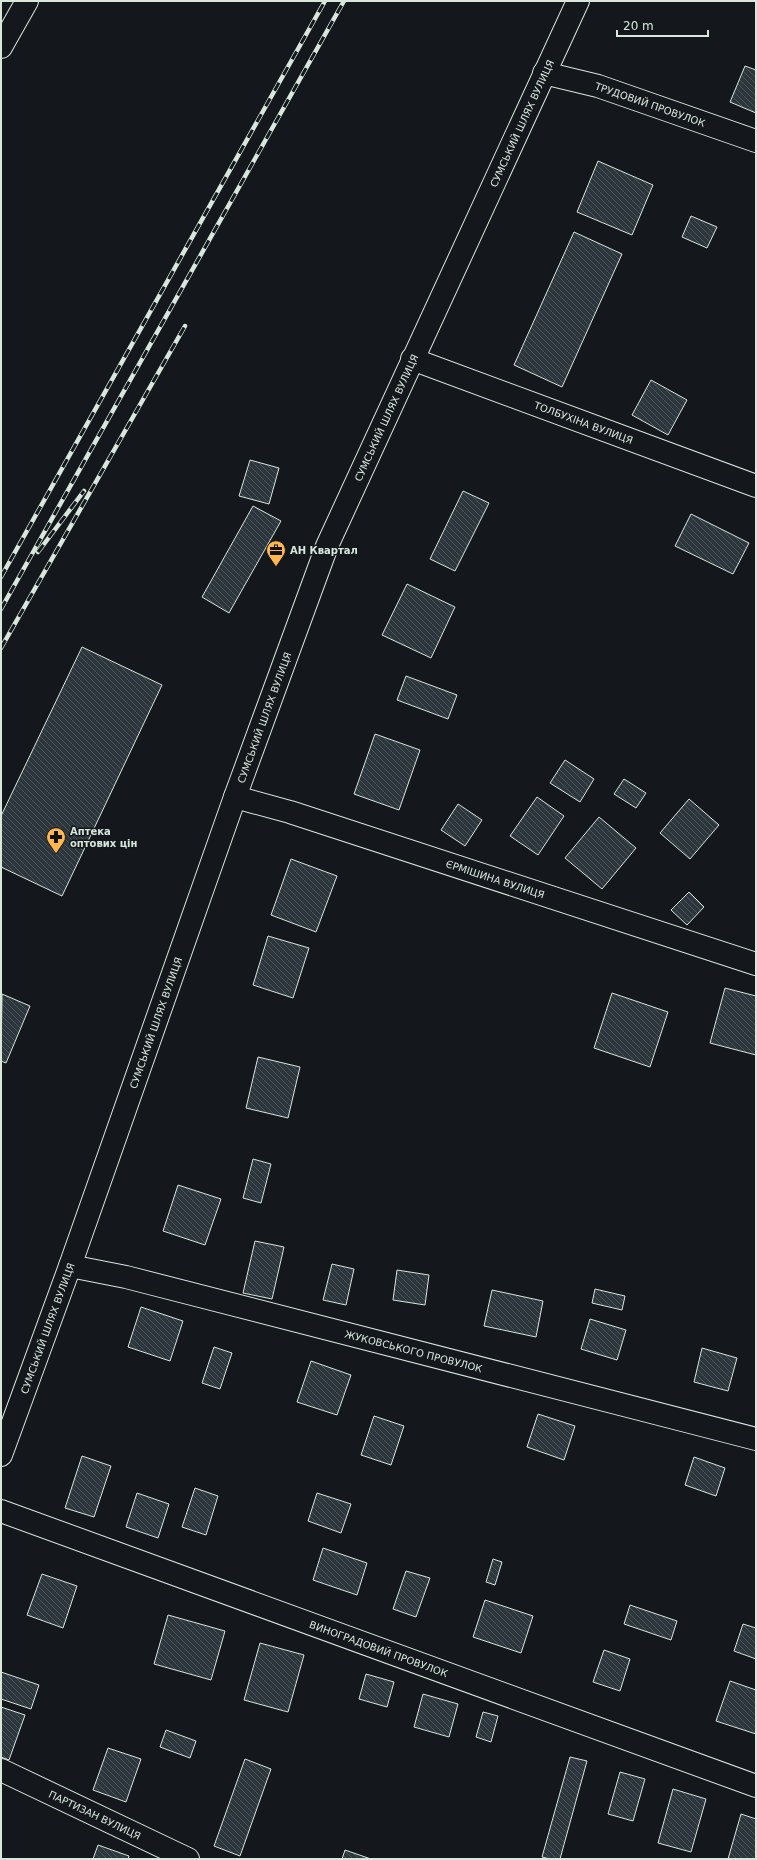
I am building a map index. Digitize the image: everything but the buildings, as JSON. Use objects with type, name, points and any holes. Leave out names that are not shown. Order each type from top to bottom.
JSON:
[{"type":"street","points":[[1,47],[27,1]]},
{"type":"street","name":"СУМСЬКИЙ ШЛЯХ ВУЛИЦЯ","points":[[1,1455],[70,1266],[235,796],[327,546],[578,1]]},
{"type":"street","name":"ТРУДОВИЙ ПРОВУЛОК","points":[[544,73],[598,86],[756,141]]},
{"type":"street","name":"ТОЛБУХІНА ВУЛИЦЯ","points":[[412,359],[756,486]]},
{"type":"street","name":"ЄРМІШИНА ВУЛИЦЯ","points":[[235,796],[298,814],[756,964]]},
{"type":"street","name":"ЖУКОВСЬКОГО ПРОВУЛОК","points":[[70,1266],[126,1277],[756,1438]]},
{"type":"street","name":"ВИНОГРАДОВИЙ ПРОВУЛОК","points":[[1,1511],[756,1786]]},
{"type":"street","name":"ПАРТИЗАН ВУЛИЦЯ","points":[[1,1770],[188,1859]]},
{"type":"railway","points":[[1,577],[325,1]]},
{"type":"railway","points":[[1,609],[344,1]]},
{"type":"railway","points":[[1,648],[185,326]]},
{"type":"railway","points":[[38,552],[84,491]]},
{"type":"place","name":"АН Квартал","points":[[276,567]]},
{"type":"place","name":"Аптека оптових цін","points":[[56,854]]}]
